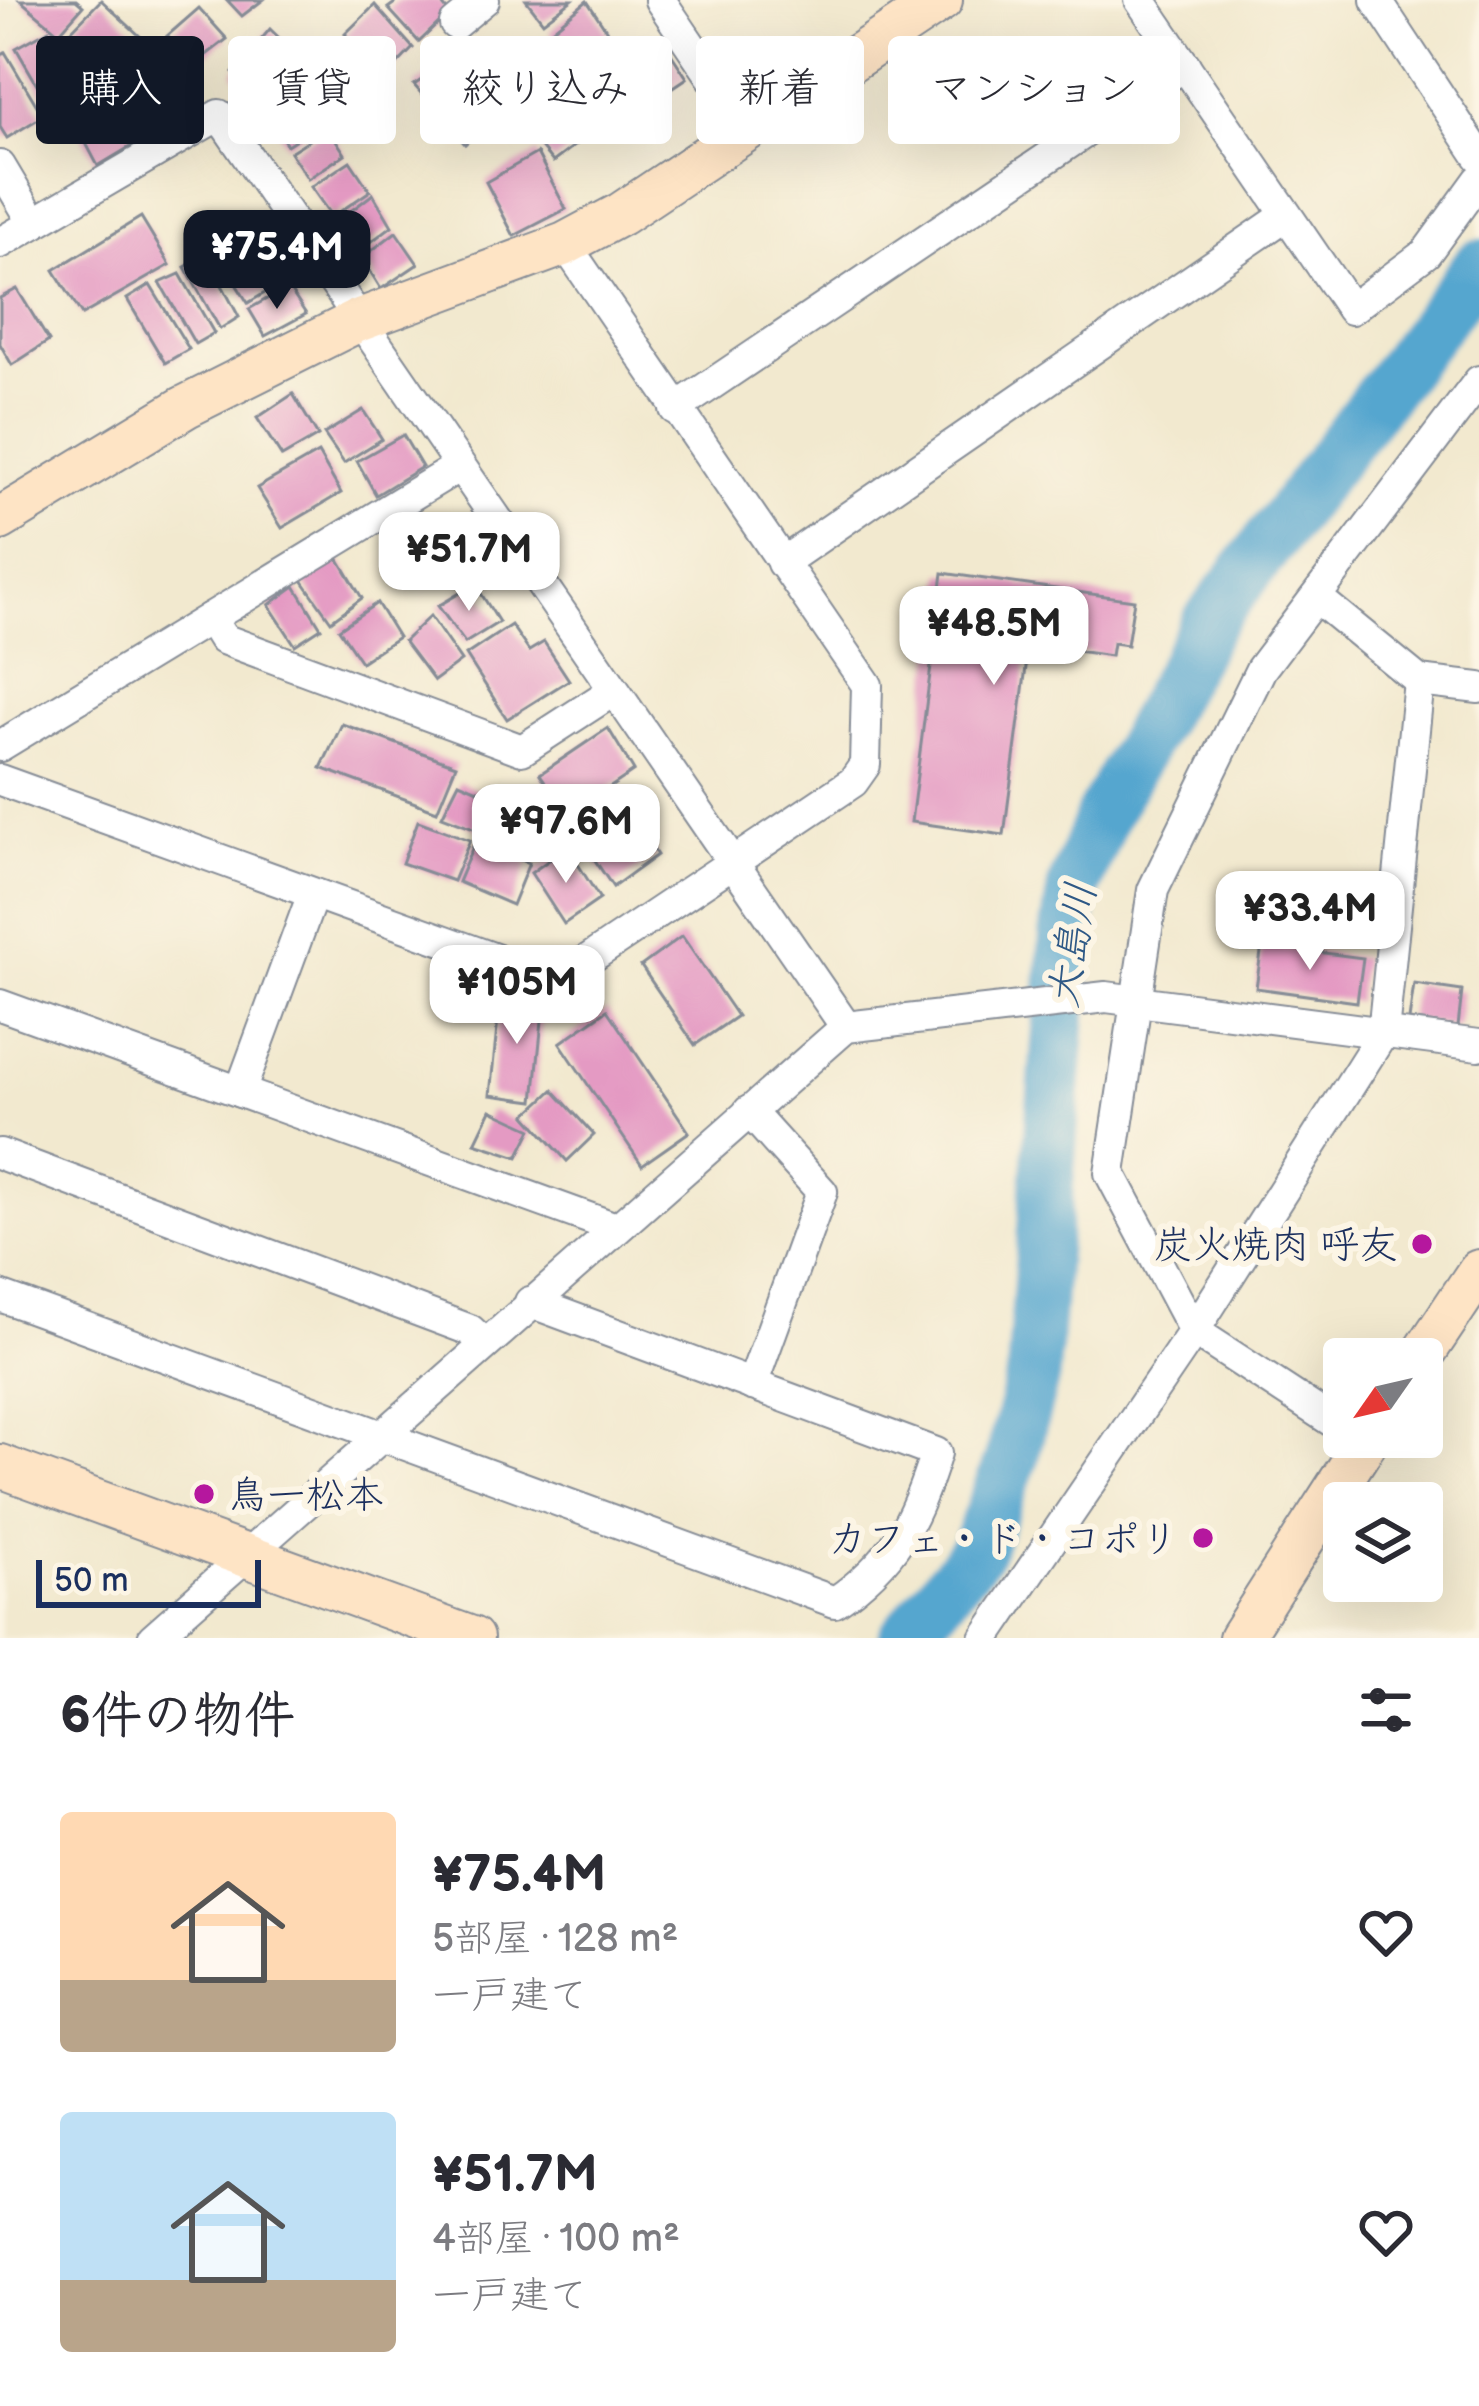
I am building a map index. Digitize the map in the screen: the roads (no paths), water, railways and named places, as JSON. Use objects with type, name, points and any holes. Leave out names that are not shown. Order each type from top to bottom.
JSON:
[{"type":"street","points":[[455,24],[484,0]]},
{"type":"street","points":[[660,0],[696,53]]},
{"type":"street","points":[[864,52],[941,0]]},
{"type":"street","points":[[1141,0],[1351,309],[1426,253],[1479,180]]},
{"type":"street","points":[[1376,0],[1479,156]]},
{"type":"street","points":[[675,409],[1185,65]]},
{"type":"street","points":[[0,243],[219,115],[847,1027]]},
{"type":"street","points":[[0,519],[185,406],[357,321],[565,244],[726,144]]},
{"type":"street","points":[[0,166],[34,223]]},
{"type":"street","points":[[782,563],[1285,216]]},
{"type":"street","points":[[0,780],[556,981],[853,782],[865,765],[866,685],[565,244]]},
{"type":"street","points":[[1323,1414],[1194,1331],[1110,1173],[1120,999],[1153,890],[1261,669],[1474,400]]},
{"type":"street","points":[[0,746],[458,467]]},
{"type":"street","points":[[1316,597],[1419,681],[1479,688]]},
{"type":"street","points":[[210,619],[223,639],[522,750],[614,691]]},
{"type":"street","points":[[985,1638],[1194,1331],[1383,1033],[1419,681]]},
{"type":"street","points":[[240,1092],[313,894]]},
{"type":"street","points":[[153,1638],[847,1027],[1031,1002],[1120,999],[1479,1045]]},
{"type":"street","points":[[0,1005],[616,1228]]},
{"type":"street","points":[[749,1112],[822,1192],[752,1385]]},
{"type":"street","points":[[0,1154],[470,1330],[484,1343]]},
{"type":"street","points":[[1434,1338],[1479,1271]]},
{"type":"street","points":[[0,1296],[835,1601],[877,1573],[918,1510],[936,1453],[530,1302]]},
{"type":"street","points":[[1240,1638],[1346,1458]]},
{"type":"street","points":[[0,1466],[472,1638]]},
{"type":"waterway","name":"大島川","points":[[905,1638],[976,1552],[1011,1460],[1033,1374],[1066,935],[1074,886],[1103,814],[1209,621],[1479,266]]},
{"type":"place","name":"炭火焼肉 呼友","points":[[1422,1244]]},
{"type":"place","name":"鳥一松本","points":[[204,1494]]},
{"type":"place","name":"カフェ・ド・コポリ","points":[[1203,1538]]}]
